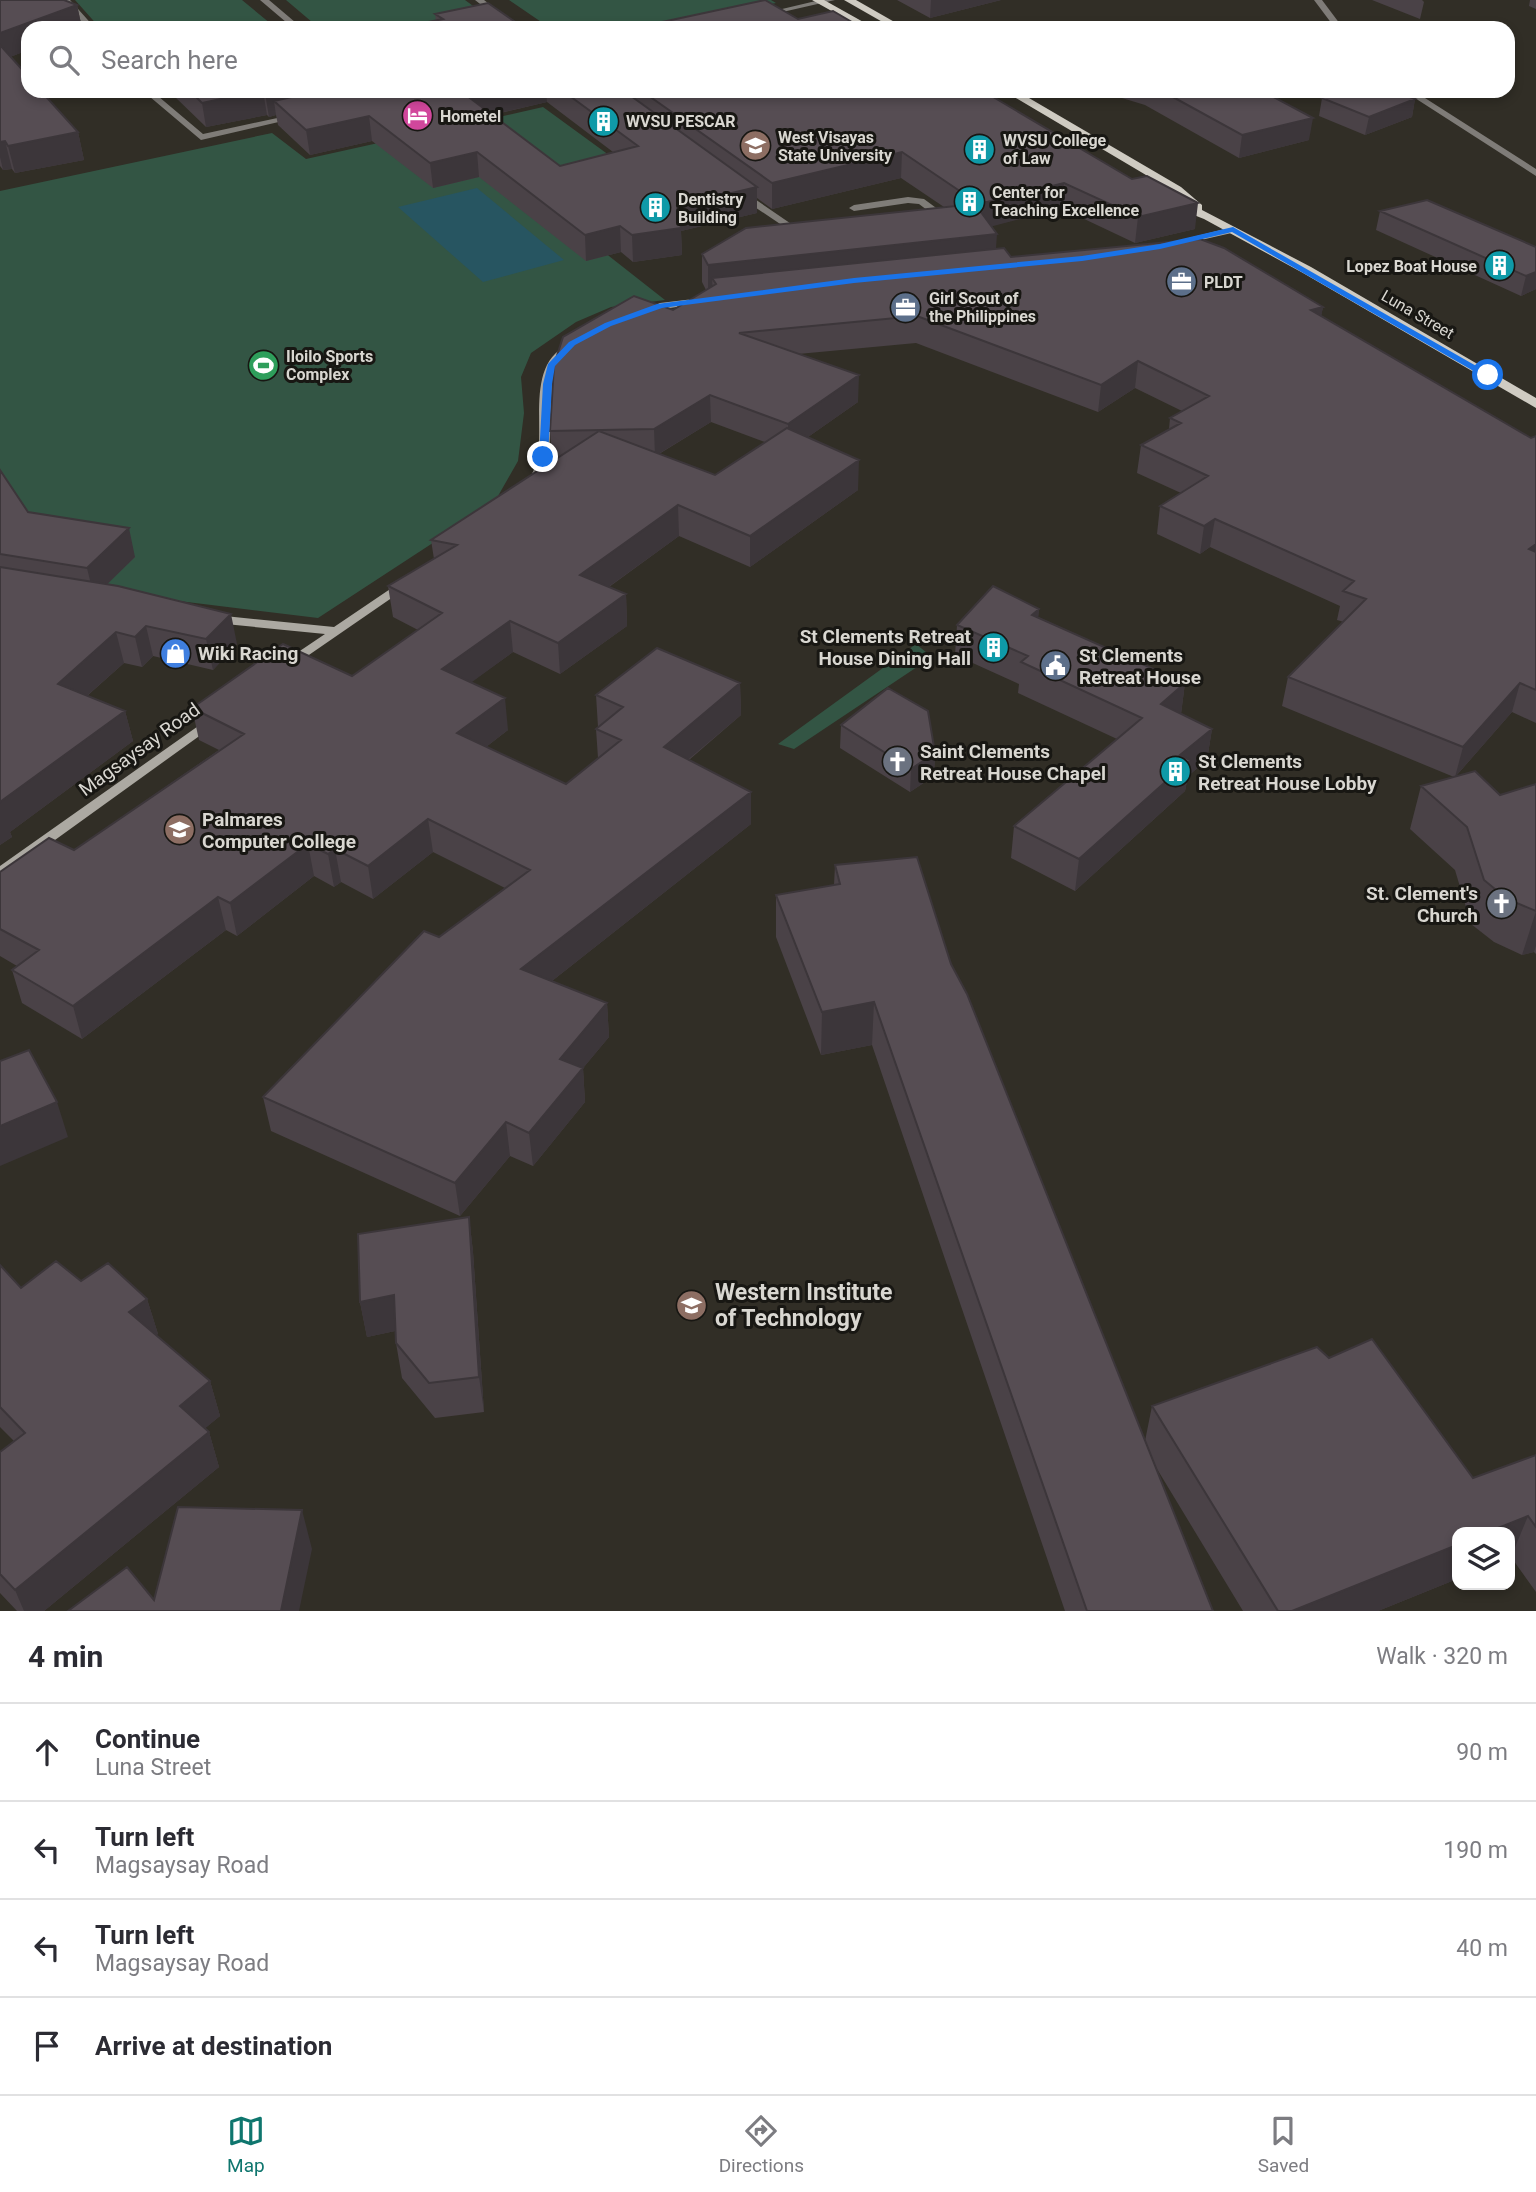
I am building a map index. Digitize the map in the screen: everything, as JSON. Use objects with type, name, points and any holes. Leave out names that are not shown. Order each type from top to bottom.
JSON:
[{"type":"main road","points":[[849,0],[887,21]]},
{"type":"main road","points":[[823,1],[857,21]]},
{"type":"main road","name":"Luna Street","points":[[1021,98],[1177,189],[1208,216]]},
{"type":"main road","name":"Luna Street","points":[[1164,199],[1208,216],[1536,404]]},
{"type":"street","points":[[66,0],[85,21]]},
{"type":"street","points":[[264,0],[290,21]]},
{"type":"street","points":[[479,0],[507,21]]},
{"type":"street","points":[[1318,0],[1334,21]]},
{"type":"street","points":[[755,17],[823,1]]},
{"type":"street","points":[[489,18],[501,16]]},
{"type":"street","points":[[155,98],[201,137],[307,114]]},
{"type":"street","points":[[1419,98],[1536,173]]},
{"type":"street","points":[[735,189],[791,230],[806,235]]},
{"type":"street","points":[[853,208],[908,200],[921,201],[940,215],[939,219],[918,225]]},
{"type":"street","points":[[1160,247],[1233,230]]},
{"type":"street","points":[[634,315],[660,306],[709,300]]},
{"type":"street","points":[[528,490],[538,476],[543,457],[547,384],[551,366],[572,344]]},
{"type":"street","points":[[279,672],[420,572]]},
{"type":"street","points":[[205,617],[335,631]]},
{"type":"street","name":"Magsaysay Road","points":[[0,873],[222,712]]},
{"type":"green space","points":[[75,0],[242,0],[268,21],[94,21]]},
{"type":"green space","points":[[286,0],[465,0],[484,14],[448,21],[311,21]]},
{"type":"green space","points":[[509,0],[771,0],[776,3],[689,21],[540,21]]},
{"type":"green space","points":[[543,107],[613,158],[545,175],[477,122]]},
{"type":"green space","name":"Iloilo Sports Complex","points":[[446,128],[665,300],[611,307],[576,322],[531,353],[521,377],[524,413],[518,461],[494,503],[318,618],[0,579],[0,191],[272,133],[306,159]]},
{"type":"green space","points":[[916,644],[932,657],[794,749],[778,744]]},
{"type":"water","points":[[477,188],[564,260],[483,282],[398,207]]},
{"type":"building","points":[[0,0],[64,0],[77,5],[33,21],[21,21],[21,25],[0,33]]},
{"type":"building","points":[[765,0],[798,19],[833,11],[850,21],[667,21]]},
{"type":"building","points":[[488,3],[514,21],[433,21],[443,19],[435,14]]},
{"type":"building","points":[[0,45],[21,68],[21,98],[47,98],[78,132],[8,146],[5,141],[0,142]]},
{"type":"building","points":[[197,98],[226,98],[202,103]]},
{"type":"building","points":[[287,98],[470,98],[560,166],[638,146],[573,98],[634,98],[757,187],[677,206],[681,228],[632,235],[620,226],[585,235],[477,152],[430,163],[369,116],[306,130],[274,101]]},
{"type":"building","points":[[652,98],[995,98],[1132,179],[1147,176],[1198,203],[1138,217],[1064,183],[979,204],[902,152],[772,183]]},
{"type":"building","points":[[1175,98],[1275,98],[1313,118],[1242,135]]},
{"type":"building","points":[[1322,98],[1415,99],[1369,117]]},
{"type":"building","points":[[1427,200],[1536,247],[1536,272],[1526,276],[1380,211]]},
{"type":"building","points":[[975,204],[997,234],[708,265],[702,254],[746,228]]},
{"type":"building","points":[[1200,239],[1224,248],[1323,307],[1311,310],[1531,438],[1536,436],[1536,544],[1529,549],[1536,552],[1536,690],[1520,683],[1463,747],[1288,677],[1366,599],[1343,591],[1354,581],[1215,519],[1204,526],[1160,506],[1208,476],[1141,445],[1181,423],[1170,418],[1209,396],[1138,361],[1101,385],[917,316],[739,333],[859,375],[788,424],[710,395],[654,429],[550,431],[554,365],[563,337],[634,296],[673,310],[716,284],[712,278],[1004,248],[1011,257]]},
{"type":"building","points":[[787,428],[859,460],[750,536],[678,505],[580,575],[626,594],[558,643],[510,621],[442,669],[505,698],[457,733],[566,784],[621,740],[596,729],[623,707],[596,695],[657,648],[740,683],[664,747],[751,792],[521,969],[607,1003],[560,1059],[583,1068],[529,1133],[506,1122],[455,1183],[263,1097],[424,931],[439,937],[530,870],[428,819],[368,866],[335,849],[328,854],[308,844],[230,903],[218,897],[73,1006],[12,970],[39,950],[0,929],[0,872],[49,838],[74,850],[244,734],[192,708],[283,644],[352,676],[442,613],[388,586],[457,545],[431,540],[599,431],[715,475]]},
{"type":"building","points":[[0,470],[28,512],[129,528],[87,568],[0,554]]},
{"type":"building","points":[[0,567],[118,586],[231,614],[206,639],[146,626],[135,637],[116,632],[58,684],[125,711],[0,802]]},
{"type":"building","points":[[993,586],[1039,609],[1032,615],[1185,683],[1161,704],[1212,729],[1180,755],[1190,760],[1079,859],[1014,826],[1142,718],[1021,662],[1028,656],[957,625]]},
{"type":"building","points":[[888,688],[928,711],[935,753],[911,769],[841,725]]},
{"type":"building","points":[[1475,771],[1500,795],[1536,784],[1536,911],[1507,899],[1484,880],[1467,827],[1421,786]]},
{"type":"building","points":[[917,857],[951,964],[967,994],[1213,1611],[1087,1611],[874,1002],[822,1012],[776,895],[840,884],[835,865]]},
{"type":"building","points":[[29,1050],[57,1102],[0,1126],[0,1061]]},
{"type":"building","points":[[469,1217],[479,1377],[429,1383],[396,1343],[394,1295],[360,1302],[358,1234]]},
{"type":"building","points":[[56,1261],[81,1281],[108,1263],[147,1299],[129,1312],[210,1381],[180,1406],[209,1432],[15,1590],[0,1574],[0,1452],[25,1433],[0,1407],[0,1265],[21,1288]]},
{"type":"building","points":[[1372,1339],[1473,1478],[1536,1455],[1536,1527],[1528,1516],[1500,1527],[1452,1527],[1452,1547],[1292,1611],[1278,1611],[1152,1406],[1317,1347],[1329,1358]]},
{"type":"building","points":[[178,1507],[302,1510],[281,1611],[68,1611],[127,1567],[154,1600]]},
{"type":"place","name":"Hometel","points":[[417,116]]},
{"type":"place","name":"WVSU PESCAR","points":[[603,121]]},
{"type":"place","name":"West Visayas State University","points":[[755,146]]},
{"type":"place","name":"WVSU College of Law","points":[[980,149]]},
{"type":"place","name":"Center for Teaching Excellence","points":[[969,201]]},
{"type":"place","name":"Dentistry Building","points":[[655,208]]},
{"type":"place","name":"Lopez Boat House","points":[[1500,266]]},
{"type":"place","name":"PLDT","points":[[1181,282]]},
{"type":"place","name":"Girl Scout of the Philippines","points":[[906,307]]},
{"type":"place","name":"Iloilo Sports Complex","points":[[263,365]]},
{"type":"place","name":"St Clements Retreat House Dining Hall","points":[[994,647]]},
{"type":"place","name":"Wiki Racing","points":[[175,653]]},
{"type":"place","name":"St Clements Retreat House","points":[[1056,666]]},
{"type":"place","name":"Saint Clements Retreat House Chapel","points":[[897,762]]},
{"type":"place","name":"St Clements Retreat House Lobby","points":[[1175,772]]},
{"type":"place","name":"Palmares Computer College","points":[[179,830]]},
{"type":"place","name":"St. Clement's Church","points":[[1501,904]]},
{"type":"place","name":"Western Institute of Technology","points":[[692,1305]]},
{"type":"route","points":[[543,457],[547,384],[551,366],[572,344],[608,324],[660,306],[854,280],[1082,259],[1160,247],[1233,230],[1488,375]]}]
